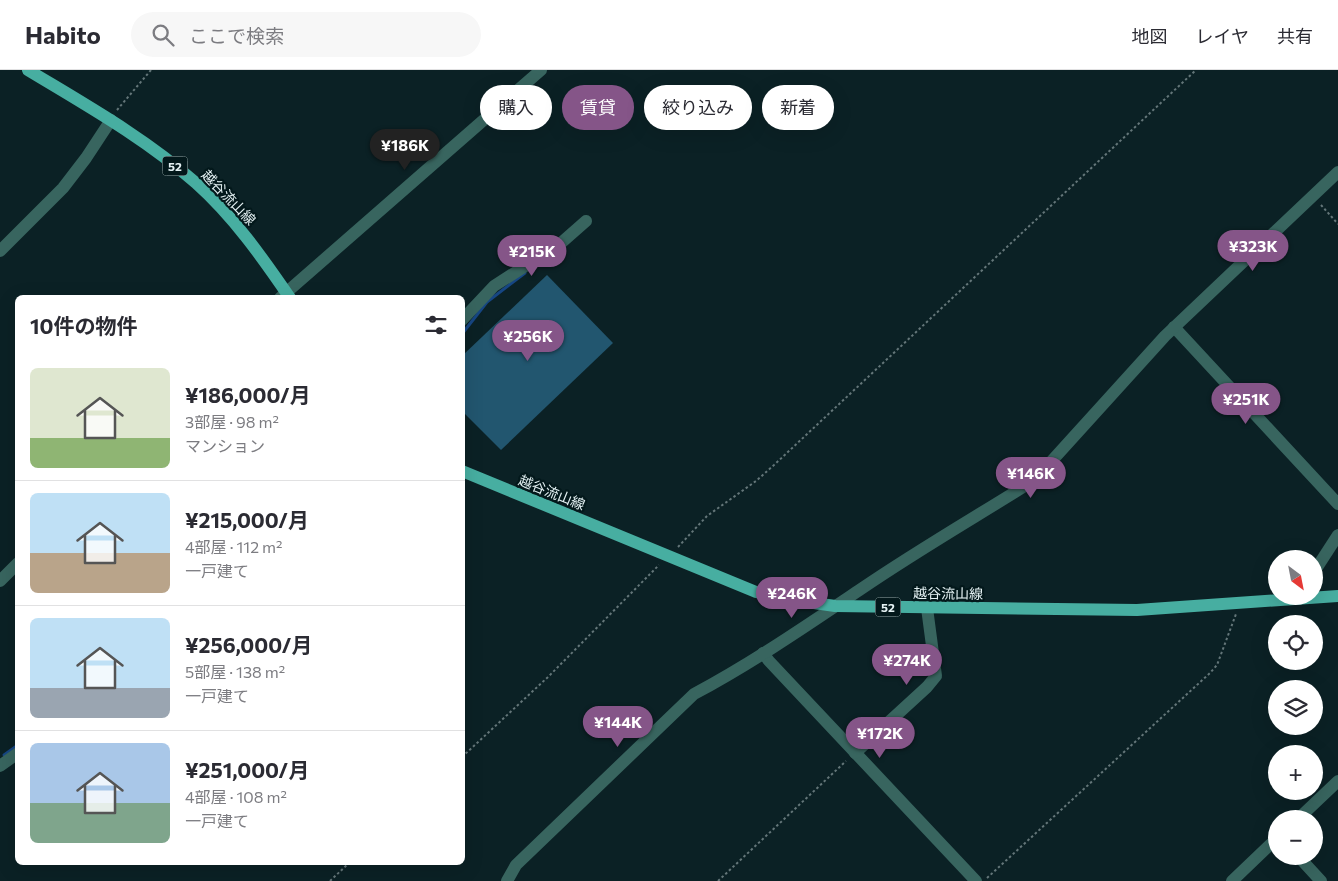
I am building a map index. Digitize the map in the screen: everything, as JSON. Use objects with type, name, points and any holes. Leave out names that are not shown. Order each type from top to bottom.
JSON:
[{"type":"main road","name":"越谷流山線","points":[[28,70],[141,139],[197,184],[252,244],[284,295]]},
{"type":"main road","name":"越谷流山線","points":[[465,472],[756,592],[786,599],[835,606],[1137,610],[1268,601]]},
{"type":"main road","name":"越谷流山線","points":[[1323,597],[1338,596]]},
{"type":"street","points":[[286,295],[541,70]]},
{"type":"street","points":[[0,251],[63,188],[111,120]]},
{"type":"street","points":[[507,881],[516,865],[694,694],[726,677],[1028,484],[1039,475],[1174,327],[1338,172]]},
{"type":"street","points":[[465,317],[494,286],[560,243],[586,221]]},
{"type":"street","points":[[1174,327],[1338,504]]},
{"type":"street","points":[[1323,558],[1338,535]]},
{"type":"street","points":[[0,561],[14,567],[0,581]]},
{"type":"street","points":[[855,753],[936,676],[927,608]]},
{"type":"street","points":[[763,653],[976,881]]},
{"type":"street","points":[[0,766],[15,755]]},
{"type":"street","points":[[1307,810],[1338,781]]},
{"type":"street","points":[[1232,881],[1268,847]]},
{"type":"street","points":[[1306,865],[1321,881]]},
{"type":"path","points":[[111,120],[117,110],[151,70]]},
{"type":"path","points":[[465,754],[548,677],[670,557],[707,516],[762,476],[1196,70]]},
{"type":"path","points":[[1312,196],[1338,224]]},
{"type":"path","points":[[984,881],[1218,665],[1237,612],[1237,604]]},
{"type":"path","points":[[718,881],[855,753]]},
{"type":"path","points":[[330,881],[347,865]]},
{"type":"building","points":[[547,275],[613,343],[501,450],[465,414],[465,353]]},
{"type":"waterway","points":[[465,330],[487,302],[525,273]]},
{"type":"waterway","points":[[4,755],[15,747]]}]
